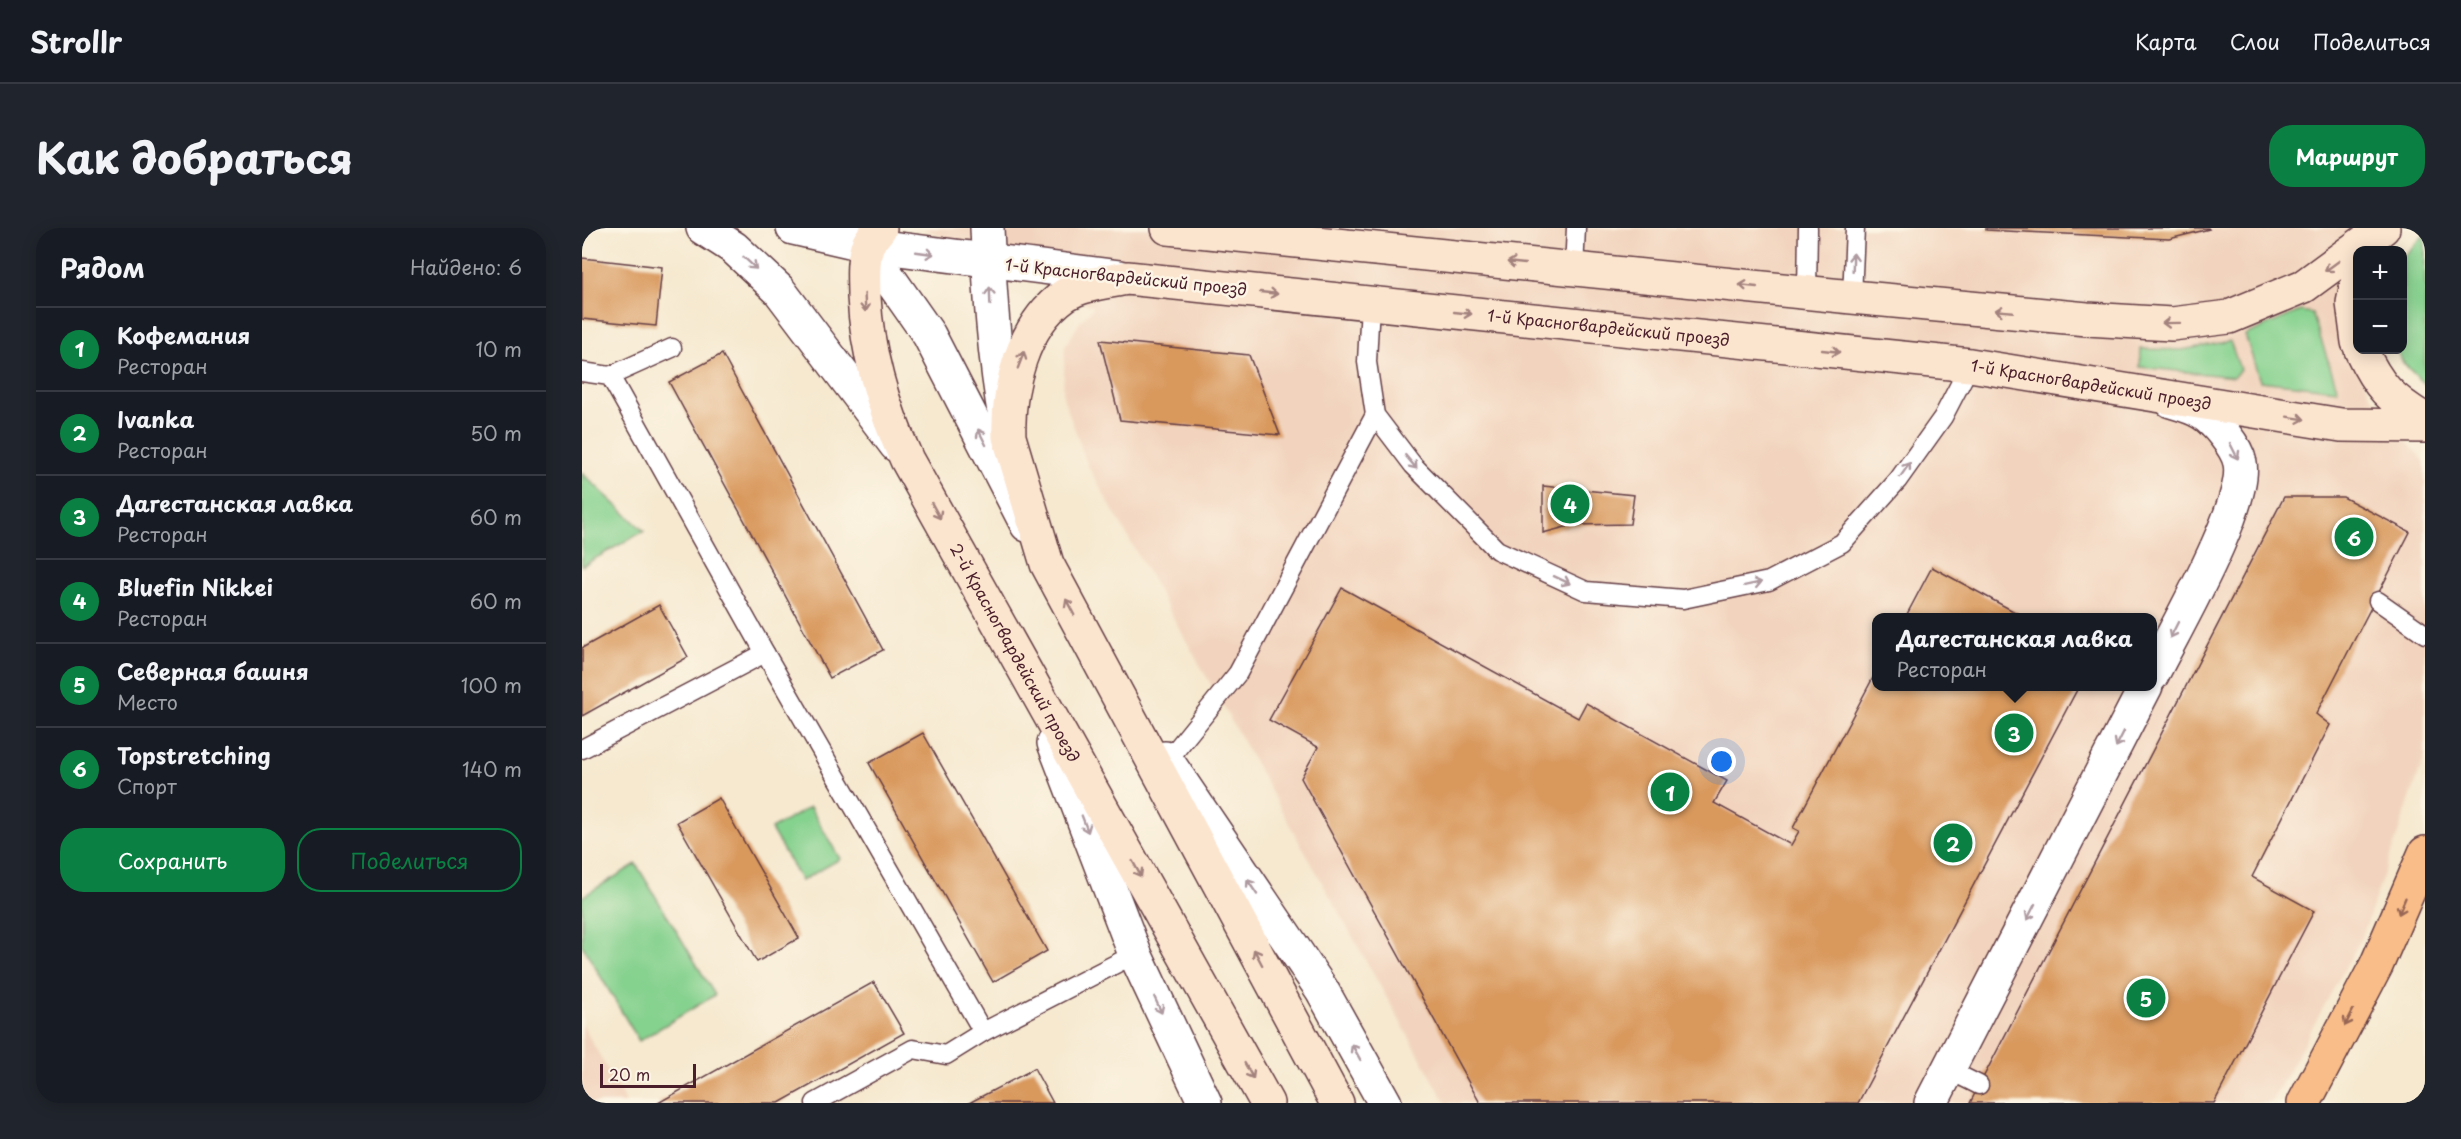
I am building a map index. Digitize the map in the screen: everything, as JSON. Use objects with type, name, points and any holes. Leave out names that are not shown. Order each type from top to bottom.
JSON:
[{"type":"main road","points":[[1167,228],[1852,297],[2087,319],[2172,324],[2229,317],[2304,286],[2377,237]]},
{"type":"main road","name":"2-й Красногвардейский проезд","points":[[867,232],[863,277],[866,330],[880,392],[891,426],[1267,1103]]},
{"type":"main road","points":[[1127,278],[1095,284],[1066,294],[1046,311],[1026,348],[1012,385],[1008,416],[1009,437],[1047,564],[1337,1103]]},
{"type":"main road","name":"1-й Красногвардейский проезд","points":[[1127,278],[1970,365],[2341,425],[2425,426]]},
{"type":"main road","points":[[2363,354],[2373,377],[2400,405],[2425,420]]},
{"type":"main road","points":[[2341,425],[2410,436],[2425,444]]},
{"type":"main road","points":[[2304,1103],[2376,966],[2425,853]]},
{"type":"street","points":[[703,228],[734,248],[779,290],[908,460]]},
{"type":"street","name":"1-й Красногвардейский проезд","points":[[793,228],[867,232],[989,262],[1127,278]]},
{"type":"street","points":[[987,228],[997,375],[1009,437]]},
{"type":"street","points":[[867,232],[929,334],[1047,564]]},
{"type":"street","points":[[2156,395],[2206,416],[2228,439],[2240,463],[2239,491],[2226,527],[2157,665]]},
{"type":"street","points":[[1092,651],[1322,990],[1384,1103]]},
{"type":"street","points":[[1027,671],[1135,954],[1205,1103]]},
{"type":"street","points":[[1931,1103],[2144,691]]},
{"type":"lane","points":[[1575,269],[1576,228]]},
{"type":"lane","points":[[1807,292],[1808,228]]},
{"type":"lane","points":[[1852,297],[1855,228]]},
{"type":"lane","points":[[1370,304],[1367,362],[1376,415],[1413,465],[1497,550],[1586,591],[1683,599],[1769,581],[1842,543],[1898,480],[1943,417],[1970,365]]},
{"type":"lane","points":[[582,372],[610,376],[672,348]]},
{"type":"lane","points":[[610,376],[765,653],[983,1032]]},
{"type":"lane","points":[[1167,761],[1238,673],[1376,415]]},
{"type":"lane","points":[[2378,601],[2425,634]]},
{"type":"lane","points":[[582,749],[765,653]]},
{"type":"lane","points":[[815,1103],[913,1049],[946,1055],[983,1032],[1135,954]]},
{"type":"lane","points":[[1949,1070],[1979,1085]]},
{"type":"shaded area","points":[[923,228],[2364,228],[2334,283],[2336,313],[2370,394],[2425,462],[2425,756],[2362,937],[2271,1103],[1446,1103],[1088,466],[1063,397],[1065,346],[1081,321],[1094,307]]},
{"type":"shaded area","points":[[582,1024],[626,1103],[582,1103]]},
{"type":"green space","points":[[2425,234],[2425,384],[2404,364],[2398,354],[2407,354],[2407,253]]},
{"type":"green space","points":[[2300,311],[2312,313],[2338,390],[2260,381],[2245,335]]},
{"type":"green space","points":[[2230,341],[2240,369],[2234,377],[2140,367],[2141,349],[2182,350]]},
{"type":"green space","points":[[582,473],[644,531],[582,566]]},
{"type":"green space","points":[[810,807],[840,859],[801,881],[771,829]]},
{"type":"green space","points":[[636,864],[715,995],[639,1041],[582,945],[582,897]]},
{"type":"building","points":[[1986,228],[2209,229],[2169,239],[1986,230]]},
{"type":"building","points":[[582,258],[662,267],[656,326],[582,319]]},
{"type":"building","points":[[1100,340],[1249,355],[1280,435],[1120,420]]},
{"type":"building","points":[[722,354],[883,650],[830,678],[669,382]]},
{"type":"building","points":[[1543,486],[1634,495],[1630,524],[1573,525],[1543,533]]},
{"type":"building","points":[[2284,497],[2343,497],[2410,532],[2316,714],[2330,725],[2252,877],[2314,911],[2214,1103],[1970,1103]]},
{"type":"building","points":[[1932,567],[2017,613],[1908,613]]},
{"type":"building","points":[[1342,588],[1578,718],[1586,703],[1727,781],[1714,803],[1791,845],[1799,831],[1793,828],[1872,680],[1872,691],[2076,691],[1858,1103],[1480,1103],[1301,778],[1318,747],[1269,720]]},
{"type":"building","points":[[659,605],[688,657],[582,716],[582,648]]},
{"type":"building","points":[[923,733],[1047,951],[993,982],[869,763]]},
{"type":"building","points":[[719,798],[799,938],[757,962],[677,822]]},
{"type":"building","points":[[874,982],[904,1033],[779,1103],[658,1103]]},
{"type":"building","points":[[1034,1068],[1053,1103],[969,1103],[1026,1073]]},
{"type":"place","name":"Bluefin Nikkei","points":[[1570,504]]},
{"type":"place","name":"Topstretching","points":[[2354,537]]},
{"type":"place","name":"Дагестанская лавка","points":[[2014,733]]},
{"type":"place","name":"Кофемания","points":[[1670,792]]},
{"type":"place","name":"Ivanka","points":[[1953,843]]},
{"type":"place","name":"Северная башня","points":[[2146,998]]}]
